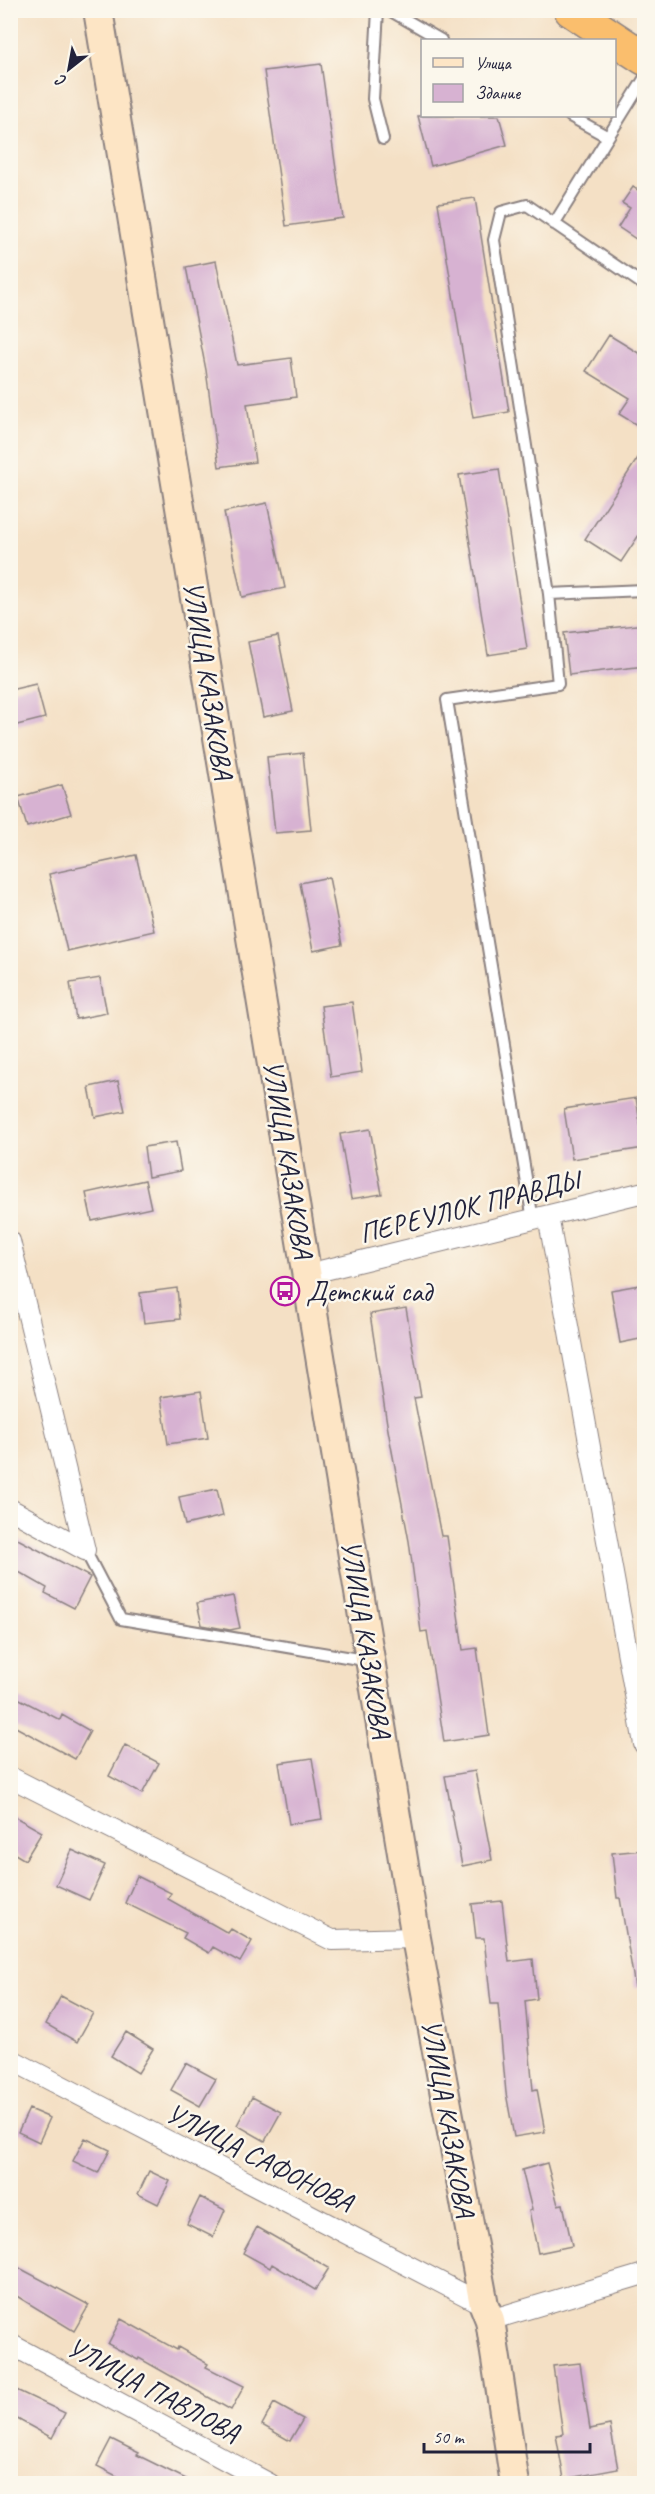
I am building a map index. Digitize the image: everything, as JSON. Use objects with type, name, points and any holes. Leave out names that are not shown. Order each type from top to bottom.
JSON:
[{"type":"highway","points":[[572,10],[645,58]]},
{"type":"main road","name":"УЛИЦА КАЗАКОВА","points":[[98,10],[416,1938],[487,2313],[516,2484]]},
{"type":"street","name":"ПЕРЕУЛОК ПРАВДЫ","points":[[308,1274],[645,1192]]},
{"type":"street","points":[[541,1218],[645,1744]]},
{"type":"street","points":[[10,1241],[85,1550]]},
{"type":"street","points":[[10,1509],[85,1550]]},
{"type":"street","points":[[10,1777],[332,1940],[416,1938]]},
{"type":"street","name":"УЛИЦА САФОНОВА","points":[[10,2059],[487,2313]]},
{"type":"street","points":[[487,2313],[645,2274]]},
{"type":"street","name":"УЛИЦА ПАВЛОВА","points":[[10,2344],[270,2484]]},
{"type":"lane","points":[[378,10],[373,99],[383,139]]},
{"type":"lane","points":[[389,10],[439,39]]},
{"type":"lane","points":[[554,224],[645,79]]},
{"type":"lane","points":[[572,117],[608,137]]},
{"type":"lane","points":[[541,1218],[447,700],[558,684],[549,594],[494,240],[501,212],[527,206],[645,285]]},
{"type":"lane","points":[[549,594],[645,590]]},
{"type":"lane","points":[[85,1550],[121,1619],[371,1661]]},
{"type":"building","points":[[321,64],[343,218],[286,226],[264,71]]},
{"type":"building","points":[[418,116],[499,117],[507,145],[431,166]]},
{"type":"building","points":[[633,187],[641,192],[645,188],[645,245],[618,227],[630,208],[622,203]]},
{"type":"building","points":[[475,198],[509,412],[473,418],[438,203]]},
{"type":"building","points":[[216,261],[237,365],[291,358],[296,397],[247,404],[255,462],[219,467],[206,370],[186,267]]},
{"type":"building","points":[[609,335],[645,357],[645,430],[619,414],[630,398],[586,371]]},
{"type":"building","points":[[645,447],[645,526],[621,562],[585,539]]},
{"type":"building","points":[[499,469],[527,649],[488,655],[459,475]]},
{"type":"building","points":[[267,503],[285,588],[242,597],[224,512]]},
{"type":"building","points":[[645,624],[645,666],[569,675],[564,633]]},
{"type":"building","points":[[278,636],[293,711],[263,717],[248,642]]},
{"type":"building","points":[[36,684],[45,718],[13,726],[10,690]]},
{"type":"building","points":[[303,753],[311,830],[275,833],[267,757]]},
{"type":"building","points":[[62,785],[71,814],[27,827],[18,797]]},
{"type":"building","points":[[136,855],[154,931],[67,951],[49,874]]},
{"type":"building","points":[[329,877],[342,945],[313,951],[300,883]]},
{"type":"building","points":[[100,978],[107,1013],[76,1019],[70,983]]},
{"type":"building","points":[[352,1002],[362,1072],[331,1077],[321,1006]]},
{"type":"building","points":[[118,1081],[125,1111],[95,1117],[89,1087]]},
{"type":"building","points":[[636,1098],[644,1148],[572,1159],[564,1109]]},
{"type":"building","points":[[370,1129],[382,1194],[351,1199],[340,1134]]},
{"type":"building","points":[[176,1142],[181,1171],[148,1177],[144,1147]]},
{"type":"building","points":[[145,1180],[151,1208],[92,1221],[86,1193]]},
{"type":"building","points":[[645,1284],[645,1338],[620,1343],[611,1290]]},
{"type":"building","points":[[177,1288],[180,1319],[144,1323],[140,1293]]},
{"type":"building","points":[[406,1308],[421,1397],[414,1398],[441,1536],[447,1536],[463,1650],[477,1648],[489,1735],[444,1742],[427,1631],[421,1632],[409,1541],[388,1430],[370,1314]]},
{"type":"building","points":[[201,1391],[208,1438],[168,1444],[161,1397]]},
{"type":"building","points":[[217,1489],[223,1516],[185,1525],[179,1497]]},
{"type":"building","points":[[10,1535],[90,1577],[74,1608],[45,1593],[47,1588],[10,1567]]},
{"type":"building","points":[[233,1596],[240,1628],[230,1630],[202,1625],[197,1603]]},
{"type":"building","points":[[10,1694],[60,1720],[62,1715],[90,1731],[75,1759],[10,1724]]},
{"type":"building","points":[[125,1745],[159,1763],[142,1794],[109,1776]]},
{"type":"building","points":[[312,1758],[322,1819],[289,1824],[279,1763]]},
{"type":"building","points":[[475,1771],[492,1860],[462,1866],[445,1776]]},
{"type":"building","points":[[10,1814],[42,1832],[25,1860],[10,1851]]},
{"type":"building","points":[[72,1850],[105,1865],[89,1900],[56,1885]]},
{"type":"building","points":[[643,1850],[645,1986],[635,1987],[620,1898],[617,1898],[612,1853]]},
{"type":"building","points":[[137,1876],[171,1893],[168,1899],[228,1933],[231,1929],[252,1941],[240,1962],[213,1947],[209,1953],[183,1938],[186,1933],[125,1903]]},
{"type":"building","points":[[502,1901],[509,1962],[533,1959],[537,1999],[525,2001],[533,2090],[537,2089],[545,2132],[514,2137],[506,2093],[498,2004],[491,2004],[484,1938],[476,1938],[472,1904]]},
{"type":"building","points":[[61,1996],[93,2013],[77,2042],[46,2024]]},
{"type":"building","points":[[126,2032],[153,2049],[138,2073],[111,2056]]},
{"type":"building","points":[[186,2063],[216,2079],[200,2106],[171,2090]]},
{"type":"building","points":[[252,2097],[281,2112],[265,2141],[237,2125]]},
{"type":"building","points":[[29,2109],[50,2118],[39,2142],[18,2132]]},
{"type":"building","points":[[85,2138],[110,2150],[98,2173],[73,2161]]},
{"type":"building","points":[[547,2163],[558,2205],[563,2204],[572,2246],[538,2253],[529,2211],[532,2210],[522,2170]]},
{"type":"building","points":[[149,2171],[170,2181],[158,2204],[138,2194]]},
{"type":"building","points":[[200,2197],[225,2210],[213,2237],[187,2224]]},
{"type":"building","points":[[257,2227],[329,2268],[315,2290],[272,2264],[270,2268],[243,2253]]},
{"type":"building","points":[[10,2263],[89,2305],[74,2331],[10,2292]]},
{"type":"building","points":[[121,2319],[177,2350],[178,2347],[208,2364],[206,2367],[244,2386],[231,2410],[139,2358],[138,2360],[108,2344]]},
{"type":"building","points":[[580,2363],[590,2429],[610,2425],[618,2469],[564,2479],[556,2435],[563,2434],[553,2366]]},
{"type":"building","points":[[10,2387],[65,2413],[52,2438],[10,2415]]},
{"type":"building","points":[[274,2403],[303,2419],[290,2441],[262,2425]]},
{"type":"building","points":[[111,2439],[139,2453],[137,2455],[196,2484],[132,2484],[97,2466]]},
{"type":"place","name":"Детский сад","points":[[285,1291]]}]
